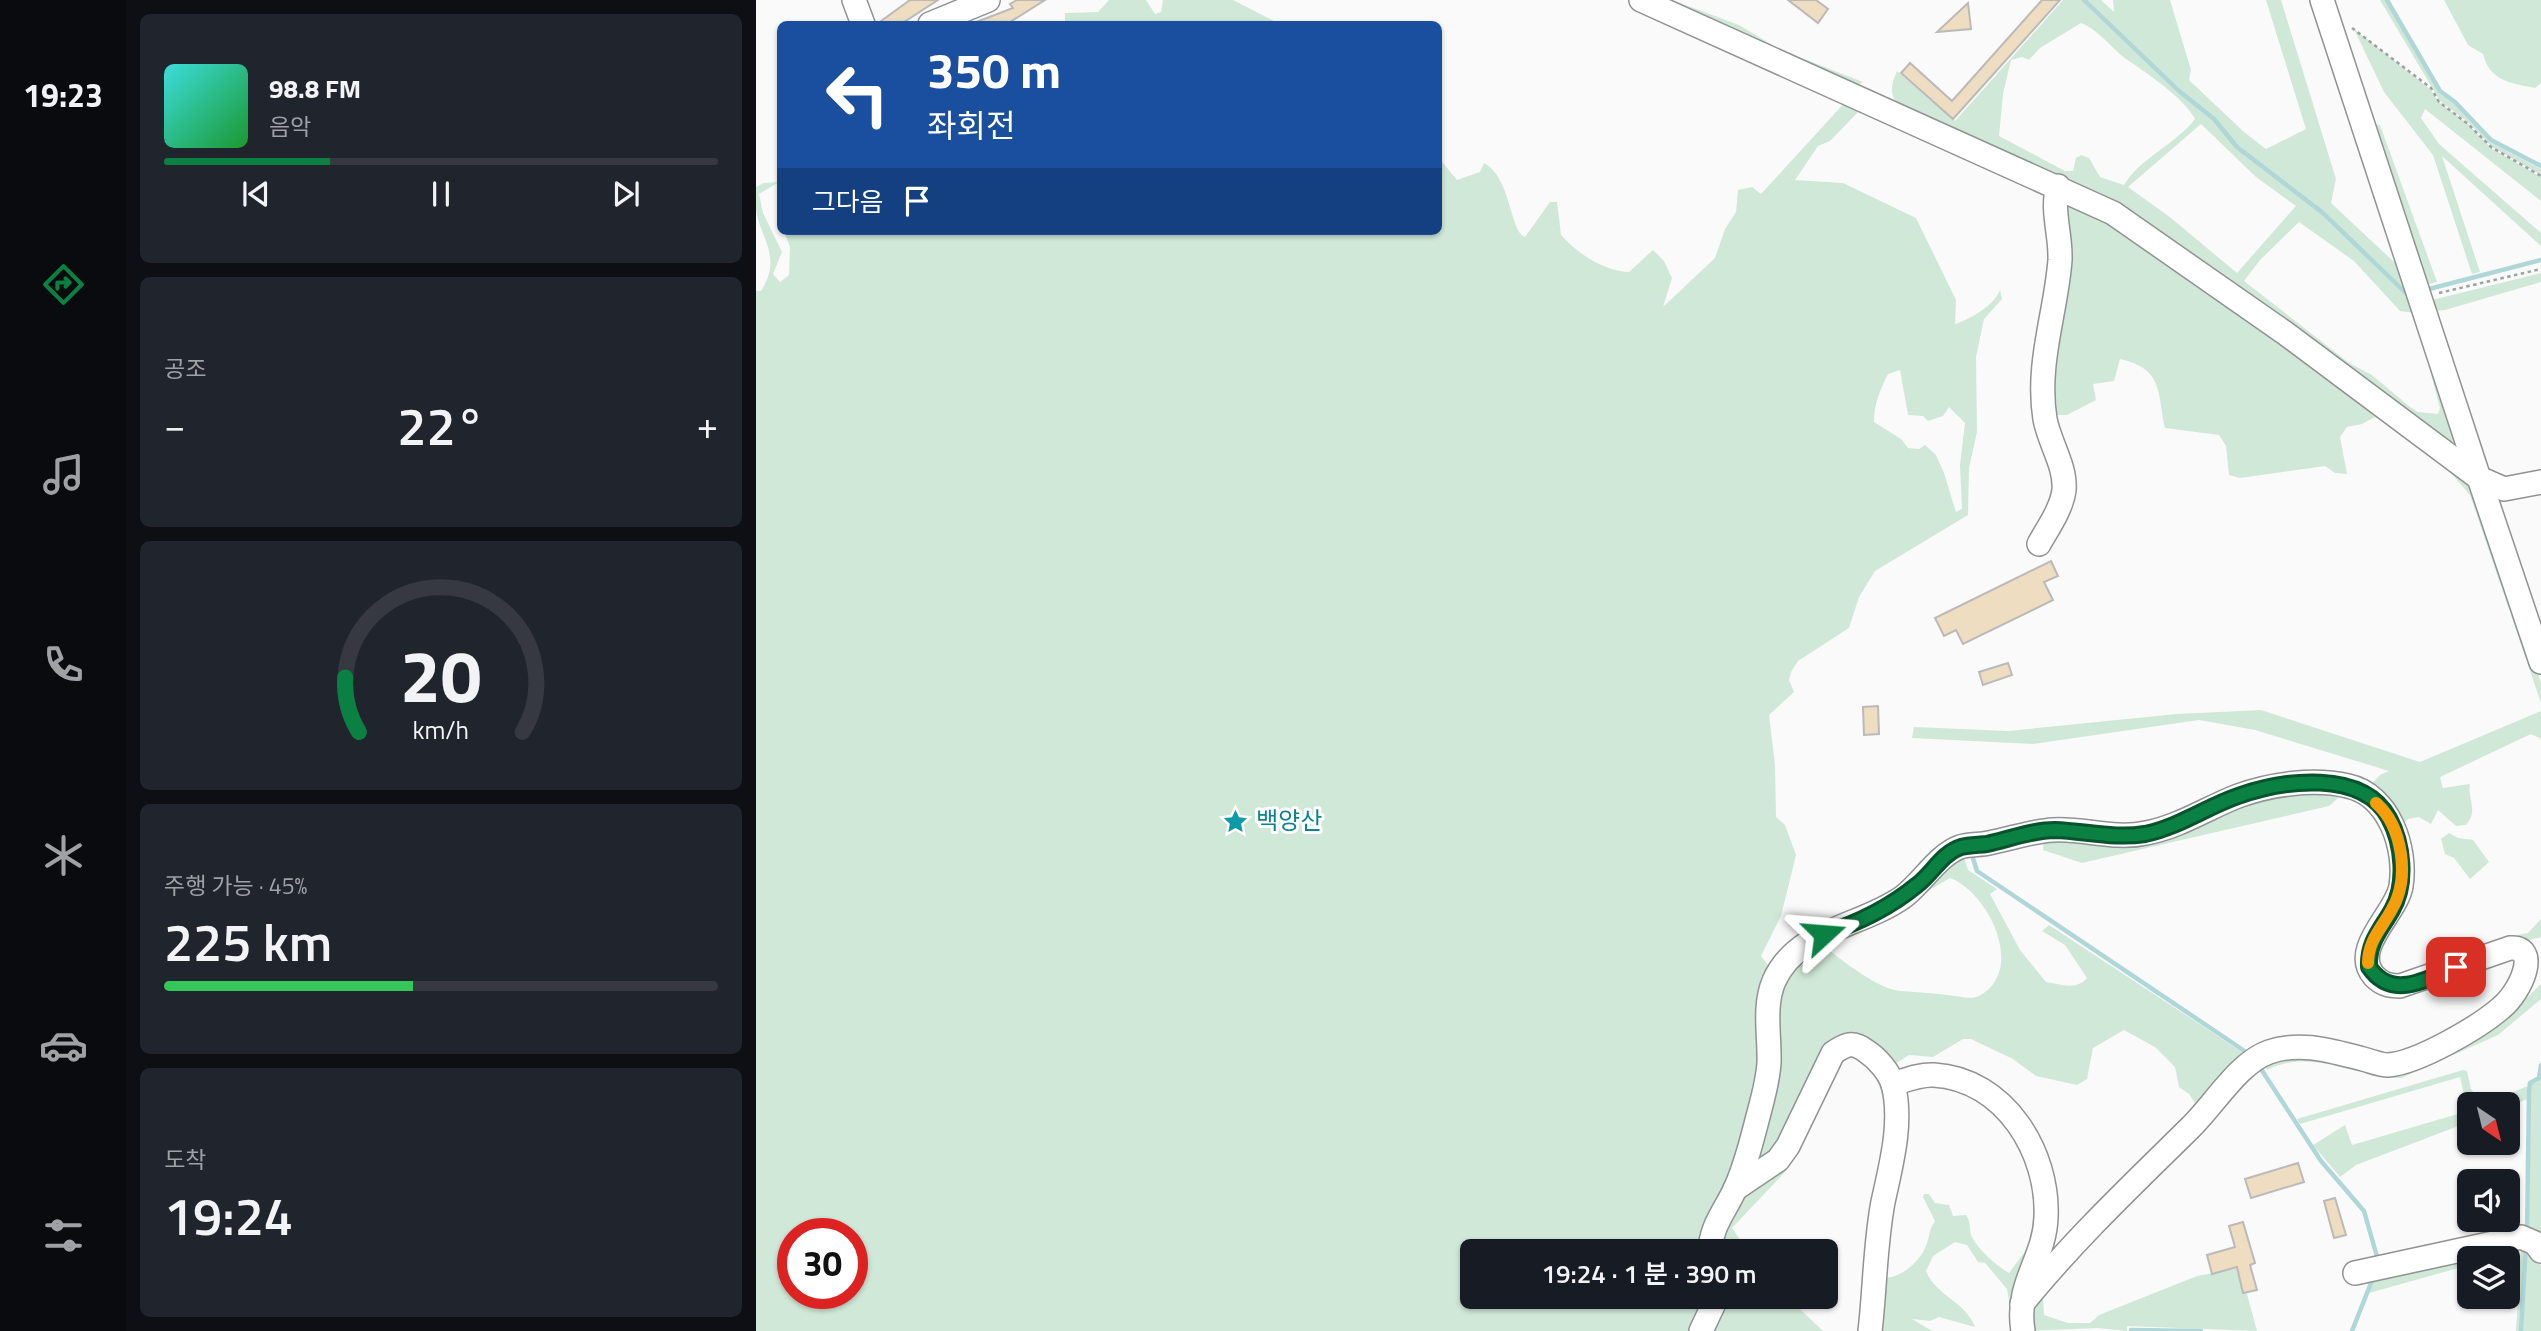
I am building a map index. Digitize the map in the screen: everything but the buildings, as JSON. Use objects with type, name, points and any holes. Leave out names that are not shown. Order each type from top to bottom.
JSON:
[{"type":"street","points":[[853,0],[862,21]]},
{"type":"street","points":[[937,21],[988,0]]},
{"type":"street","points":[[1641,0],[1711,34],[2058,186],[2113,214],[2154,240],[2479,478],[2504,489],[2541,482]]},
{"type":"street","points":[[2325,10],[2541,662]]},
{"type":"street","points":[[2039,544],[2064,492],[2062,472],[2045,418],[2044,391],[2047,337],[2060,260],[2054,201],[2058,186]]},
{"type":"street","points":[[1712,1239],[1715,1222],[1735,1189],[1766,1084],[1769,1004],[1781,967],[1806,943],[1872,916],[1900,899],[1961,847],[2051,830],[2107,836],[2144,834],[2186,821],[2258,790],[2305,784],[2348,786],[2364,792],[2384,811],[2394,830],[2401,856],[2398,896],[2371,942],[2369,967],[2375,976],[2383,983],[2400,985],[2510,947],[2526,947],[2534,952],[2537,961],[2535,971],[2510,1001],[2474,1026],[2403,1062],[2387,1065],[2325,1048],[2302,1047],[2272,1051],[2249,1062],[2197,1120],[2149,1165],[2022,1304]]},
{"type":"street","points":[[1735,1189],[1778,1160],[1801,1121],[1822,1070],[1833,1053],[1846,1044],[1857,1045],[1870,1053],[1886,1070],[1893,1084],[1894,1154],[1883,1203],[1870,1331]]},
{"type":"street","points":[[1893,1084],[1933,1074],[1954,1078],[1990,1095],[2017,1122],[2028,1139],[2040,1168],[2046,1215],[2044,1238],[2024,1286],[2023,1331]]},
{"type":"street","points":[[2355,1273],[2521,1237],[2535,1243],[2541,1251]]},
{"type":"street","points":[[1701,1331],[1711,1309]]},
{"type":"path","points":[[2325,10],[2354,28],[2431,88],[2439,102],[2491,147],[2541,176]]},
{"type":"path","points":[[2418,296],[2474,286],[2541,269]]},
{"type":"green space","points":[[1109,0],[1146,0],[1155,14],[1161,12],[1163,0],[1233,0],[1274,21],[1065,21],[1065,13],[1098,12]]},
{"type":"green space","points":[[1658,0],[1672,0],[1739,25],[1781,50],[1863,82],[1856,86]]},
{"type":"green space","points":[[2063,0],[2083,0],[2179,92],[2213,120],[2236,148],[2322,214],[2410,298],[2324,212],[2238,146],[2215,118],[2180,91],[2086,0],[2101,0],[2114,12],[2113,0],[2170,0],[2191,70],[2189,80],[2266,149],[2306,129],[2266,0],[2281,0],[2336,179],[2331,203],[2408,275],[2457,440],[2447,443],[2267,313],[1896,103],[1892,87],[1897,71],[1955,121]],"holes":[[[2081,23],[2165,87],[2183,103],[2195,119],[2139,167],[2124,185],[2100,177],[2089,158],[2081,155],[2076,158],[2073,171],[2065,171],[1999,136],[2003,94],[2011,60],[2022,57],[2029,60],[2040,48]],[[2201,124],[2256,177],[2296,206],[2237,273],[2171,218],[2128,187]],[[2299,222],[2354,261],[2400,311],[2415,313],[2440,408],[2438,414],[2418,412],[2410,407],[2372,375],[2349,363],[2244,281],[2260,260]]]},
{"type":"green space","points":[[2380,0],[2385,0],[2439,93],[2454,104],[2490,142],[2541,169],[2541,175],[2492,147],[2469,123],[2440,101]]},
{"type":"green space","points":[[2444,0],[2541,0],[2541,83],[2535,88],[2509,82],[2496,75],[2486,63],[2483,54],[2468,45]]},
{"type":"green space","points":[[2354,29],[2430,89],[2439,102],[2468,124],[2491,148],[2541,177],[2541,201],[2425,109],[2421,118],[2439,144],[2541,233],[2541,246],[2442,156],[2480,272],[2472,274],[2433,155],[2384,92]]},
{"type":"green space","points":[[1848,99],[1864,106],[1830,141],[1818,146],[1795,180],[1843,183],[1916,218],[1956,300],[1955,324],[1987,306],[2000,290],[2002,299],[1984,319],[1976,357],[1977,432],[1969,468],[1968,515],[1875,571],[1859,597],[1849,628],[1798,661],[1789,680],[1794,692],[1769,715],[1775,765],[1776,817],[1785,825],[1796,855],[1781,916],[1761,956],[1775,974],[1766,1064],[1711,1239],[1460,1239],[1460,1309],[1708,1309],[1697,1331],[756,1331],[756,291],[761,291],[767,279],[770,258],[756,210],[756,187],[777,182],[759,194],[763,213],[782,252],[773,274],[780,282],[789,275],[790,247],[786,235],[1442,235],[1442,162],[1457,180],[1480,172],[1484,163],[1500,180],[1516,225],[1525,237],[1550,202],[1557,202],[1561,235],[1583,255],[1601,265],[1629,272],[1653,250],[1664,261],[1672,278],[1663,307],[1715,258],[1725,229],[1736,212],[1738,190],[1752,187],[1761,194]],"holes":[[[1900,370],[1908,415],[1923,416],[1928,421],[1943,416],[1949,407],[1965,423],[1960,465],[1962,509],[1956,512],[1936,455],[1925,445],[1919,449],[1908,448],[1901,439],[1874,422],[1878,397],[1888,374]]]},
{"type":"green space","points":[[2374,124],[2380,125],[2437,282],[2423,286]]},
{"type":"green space","points":[[2057,201],[2085,204],[2472,479],[2541,683],[2541,703],[2470,495],[2438,458],[2379,415],[2362,424],[2347,427],[2340,437],[2347,474],[2335,473],[2325,466],[2240,478],[2229,475],[2226,446],[2219,435],[2165,428],[2156,384],[2144,369],[2134,363],[2120,359],[2114,381],[2093,384],[2096,400],[2067,415],[2050,415]]},
{"type":"green space","points":[[2541,273],[2541,282],[2445,310],[2431,311],[2428,301]]},
{"type":"green space","points":[[2261,710],[2420,762],[2541,711],[2541,739],[2531,734],[2440,777],[2443,788],[2470,784],[2472,814],[2466,825],[2456,826],[2438,810],[2431,824],[2419,817],[2408,819],[2401,826],[2407,859],[2405,892],[2378,943],[2374,964],[2385,977],[2401,980],[2503,938],[2528,933],[2541,919],[2541,937],[2509,945],[2416,979],[2391,983],[2377,974],[2371,966],[2373,951],[2378,937],[2402,896],[2405,880],[2402,846],[2396,830],[2388,815],[2366,790],[2380,775],[2389,771],[2255,730],[2199,720],[2033,744],[1912,738],[1914,727],[2008,731],[2177,714]]},
{"type":"green space","points":[[2348,789],[2329,806],[2082,863],[2043,850],[2044,835],[2107,839],[2238,800]]},
{"type":"green space","points":[[2449,833],[2458,838],[2473,840],[2489,862],[2470,879],[2454,858],[2445,854],[2441,839]]},
{"type":"green space","points":[[1962,851],[1968,870],[1997,889],[1990,894],[2020,950],[2046,982],[2073,986],[2087,978],[2065,945],[2042,931],[2049,925],[2245,1054],[2049,1260],[2196,1105],[2189,1094],[2179,1087],[2175,1067],[2155,1047],[2124,1030],[2093,1048],[2087,1079],[2077,1085],[2036,1076],[2013,1059],[1971,1039],[1963,1039],[1933,1057],[1909,1055],[1889,1068],[1844,1040],[1796,1119],[1753,1173],[1771,1026],[1784,969],[1838,933],[1830,951],[1863,975],[1892,989],[1972,998],[1979,996],[1993,984],[2000,969],[2001,951],[1997,932],[1977,899],[1964,886],[1950,878],[1911,901]]},
{"type":"green space","points":[[2541,984],[2541,999],[2498,1035],[2401,1078],[2367,1074],[2317,1062],[2284,1064],[2267,1070],[2263,1062],[2285,1054],[2390,1068],[2509,1015]]},
{"type":"green space","points":[[1847,1049],[1882,1073],[1890,1106],[1859,1331],[1886,1115],[1876,1079],[1865,1064],[1848,1055],[1836,1067],[1786,1171],[1732,1228],[1740,1239],[1719,1239],[1741,1198]]},
{"type":"green space","points":[[2463,1070],[2467,1071],[2473,1092],[2464,1092],[2460,1077],[2300,1124],[2297,1119]]},
{"type":"green space","points":[[2541,1079],[2541,1239],[2529,1230],[2530,1092],[2532,1084]]},
{"type":"green space","points":[[2528,1086],[2527,1099],[2520,1102],[2520,1092],[2513,1092]]},
{"type":"green space","points":[[2457,1114],[2457,1127],[2356,1165],[2340,1177],[2313,1145],[2345,1125],[2352,1145]]},
{"type":"green space","points":[[1924,1194],[1929,1194],[1935,1203],[1949,1205],[1953,1216],[1966,1215],[1975,1242],[1988,1257],[2009,1273],[2035,1238],[2011,1312],[2007,1289],[1985,1263],[1978,1262],[1967,1245],[1955,1242],[1933,1256],[1926,1271],[1936,1286],[1965,1311],[1975,1327],[1939,1317],[1930,1321],[1912,1319],[1932,1331],[1875,1331],[1884,1278],[1898,1275],[1916,1262],[1935,1221]]},
{"type":"green space","points":[[2524,1244],[2520,1331],[2516,1331],[2517,1309],[2520,1309],[2521,1250],[2520,1246],[2515,1246]]},
{"type":"green space","points":[[2527,1245],[2541,1266],[2541,1331],[2523,1331]]},
{"type":"green space","points":[[2457,1259],[2457,1268],[2369,1293],[2376,1277]]},
{"type":"green space","points":[[2240,1268],[2257,1331],[2127,1326],[2127,1331],[2098,1328],[2026,1331],[2024,1315],[2049,1282],[2043,1299],[2044,1315],[2068,1323],[2090,1323],[2099,1315],[2197,1276]]},
{"type":"green space","points":[[1715,1309],[1800,1309],[1823,1331],[1705,1331]]},
{"type":"waterway","points":[[2084,0],[2179,91],[2214,119],[2237,147],[2323,213],[2410,297]]},
{"type":"waterway","points":[[2387,0],[2440,91],[2455,102],[2491,140],[2541,166]]},
{"type":"waterway","points":[[2429,289],[2541,260]]},
{"type":"waterway","points":[[1972,855],[1977,871],[2249,1054]]},
{"type":"waterway","points":[[2527,1230],[2529,1092],[2530,1083],[2539,1078],[2541,1065]]},
{"type":"waterway","points":[[2261,1069],[2321,1161],[2364,1211],[2378,1260]]},
{"type":"waterway","points":[[2521,1331],[2526,1245]]},
{"type":"waterway","points":[[2352,1331],[2373,1278]]},
{"type":"waterway","points":[[2131,1330],[2201,1331]]},
{"type":"slow traffic","points":[[2368,963],[2371,942],[2392,911],[2401,886],[2398,843],[2389,817],[2376,803]]},
{"type":"place","name":"백양산","points":[[1236,821]]},
{"type":"route","points":[[1824,934],[1872,916],[1900,899],[1950,853],[1961,847],[2051,830],[2107,836],[2144,834],[2186,821],[2236,796],[2278,785],[2348,786],[2364,792],[2380,805],[2389,817],[2401,856],[2401,886],[2392,911],[2371,942],[2369,967],[2383,983],[2391,986],[2416,982],[2456,967]]}]
